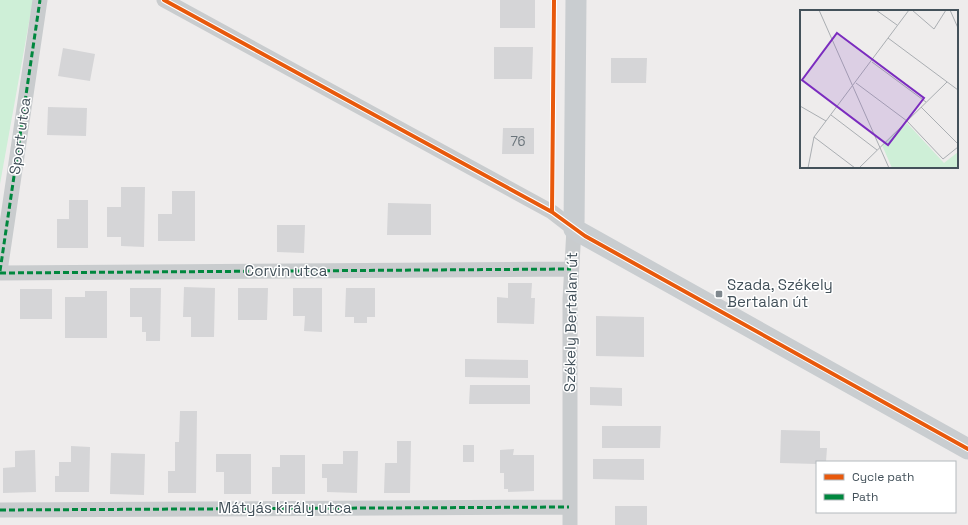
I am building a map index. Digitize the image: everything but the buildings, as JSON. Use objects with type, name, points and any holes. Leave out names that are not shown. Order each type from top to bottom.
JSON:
[{"type":"street","name":"Sport utca","points":[[0,272],[40,0]]},
{"type":"street","points":[[164,0],[552,212],[574,229],[968,449]]},
{"type":"street","name":"Székely Bertalan út","points":[[570,525],[570,308],[574,229],[576,0]]},
{"type":"street","name":"Corvin utca","points":[[0,272],[572,269]]},
{"type":"street","name":"Mátyás király utca","points":[[0,510],[569,507]]},
{"type":"green space","points":[[0,0],[33,0],[0,184]]},
{"type":"marked path","points":[[0,271],[40,0]]},
{"type":"marked path","points":[[0,273],[571,269]]},
{"type":"marked path","points":[[0,510],[569,507]]},
{"type":"cycle path","points":[[164,0],[552,212],[585,236],[968,449]]},
{"type":"cycle path","points":[[552,212],[554,0]]},
{"type":"place","name":"Szada, Székely Bertalan út","points":[[719,294]]}]
